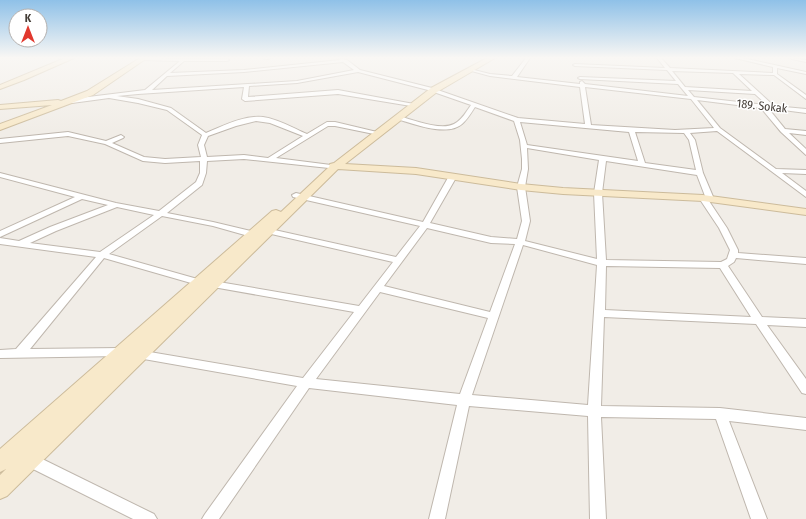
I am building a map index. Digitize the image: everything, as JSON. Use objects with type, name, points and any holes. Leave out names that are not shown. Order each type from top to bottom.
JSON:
[{"type":"street","points":[[1,87],[13,82]]},
{"type":"street","points":[[0,127],[72,101],[109,82]]},
{"type":"street","points":[[147,92],[158,82]]},
{"type":"street","points":[[0,107],[240,84],[293,82]]},
{"type":"street","points":[[402,82],[432,90],[517,120],[631,130],[685,131],[718,129]]},
{"type":"street","points":[[0,462],[252,234],[300,196],[374,132],[411,104],[446,82]]},
{"type":"street","points":[[333,166],[399,118],[432,90],[447,82]]},
{"type":"street","name":"189. Sokak","points":[[550,82],[806,111]]},
{"type":"street","points":[[582,82],[588,126]]},
{"type":"street","points":[[641,82],[756,93]]},
{"type":"street","points":[[678,82],[718,129],[806,195]]},
{"type":"street","points":[[745,82],[772,107]]},
{"type":"street","points":[[786,82],[806,97]]},
{"type":"street","points":[[246,85],[245,99],[338,92],[411,104]]},
{"type":"street","points":[[111,97],[138,101],[169,109],[205,135]]},
{"type":"street","points":[[399,118],[440,128],[450,128],[459,124],[474,105]]},
{"type":"street","points":[[763,106],[783,131],[806,153]]},
{"type":"street","points":[[205,135],[260,118],[306,136]]},
{"type":"street","points":[[437,519],[464,400],[520,242],[526,221],[521,187],[525,169],[524,146],[517,120]]},
{"type":"street","points":[[269,160],[306,136],[329,124],[374,132]]},
{"type":"street","points":[[631,130],[642,164]]},
{"type":"street","points":[[300,196],[491,240],[520,242],[602,263],[723,264],[731,260],[734,250],[707,198],[692,140],[685,131]]},
{"type":"street","points":[[783,131],[806,133]]},
{"type":"street","points":[[0,141],[68,134],[107,143],[143,159],[165,160],[244,157],[333,166],[403,170],[521,187],[598,193],[707,198],[806,212]]},
{"type":"street","points":[[18,354],[102,255],[189,193],[202,180],[204,158],[202,145],[205,135]]},
{"type":"street","points":[[107,143],[121,137]]},
{"type":"street","points":[[524,146],[700,172]]},
{"type":"street","points":[[598,519],[594,411],[602,263],[598,193],[603,158]]},
{"type":"street","points":[[774,171],[806,172]]},
{"type":"street","points":[[0,176],[116,205],[213,224],[252,234]]},
{"type":"street","points":[[210,519],[306,383],[425,225],[453,176]]},
{"type":"street","points":[[0,234],[82,196]]},
{"type":"street","points":[[0,490],[270,230],[300,196]]},
{"type":"street","points":[[22,244],[53,229],[116,205]]},
{"type":"street","points":[[270,230],[398,260]]},
{"type":"street","points":[[0,241],[102,255],[198,282]]},
{"type":"street","points":[[732,255],[806,261]]},
{"type":"street","points":[[723,264],[759,321],[806,389]]},
{"type":"street","points":[[213,284],[362,310]]},
{"type":"street","points":[[378,288],[494,316]]},
{"type":"street","points":[[600,313],[806,323]]},
{"type":"street","points":[[0,354],[123,352],[306,383],[464,400],[594,411],[720,414],[806,424]]},
{"type":"street","points":[[720,414],[759,519]]},
{"type":"street","points":[[30,460],[149,519]]}]
